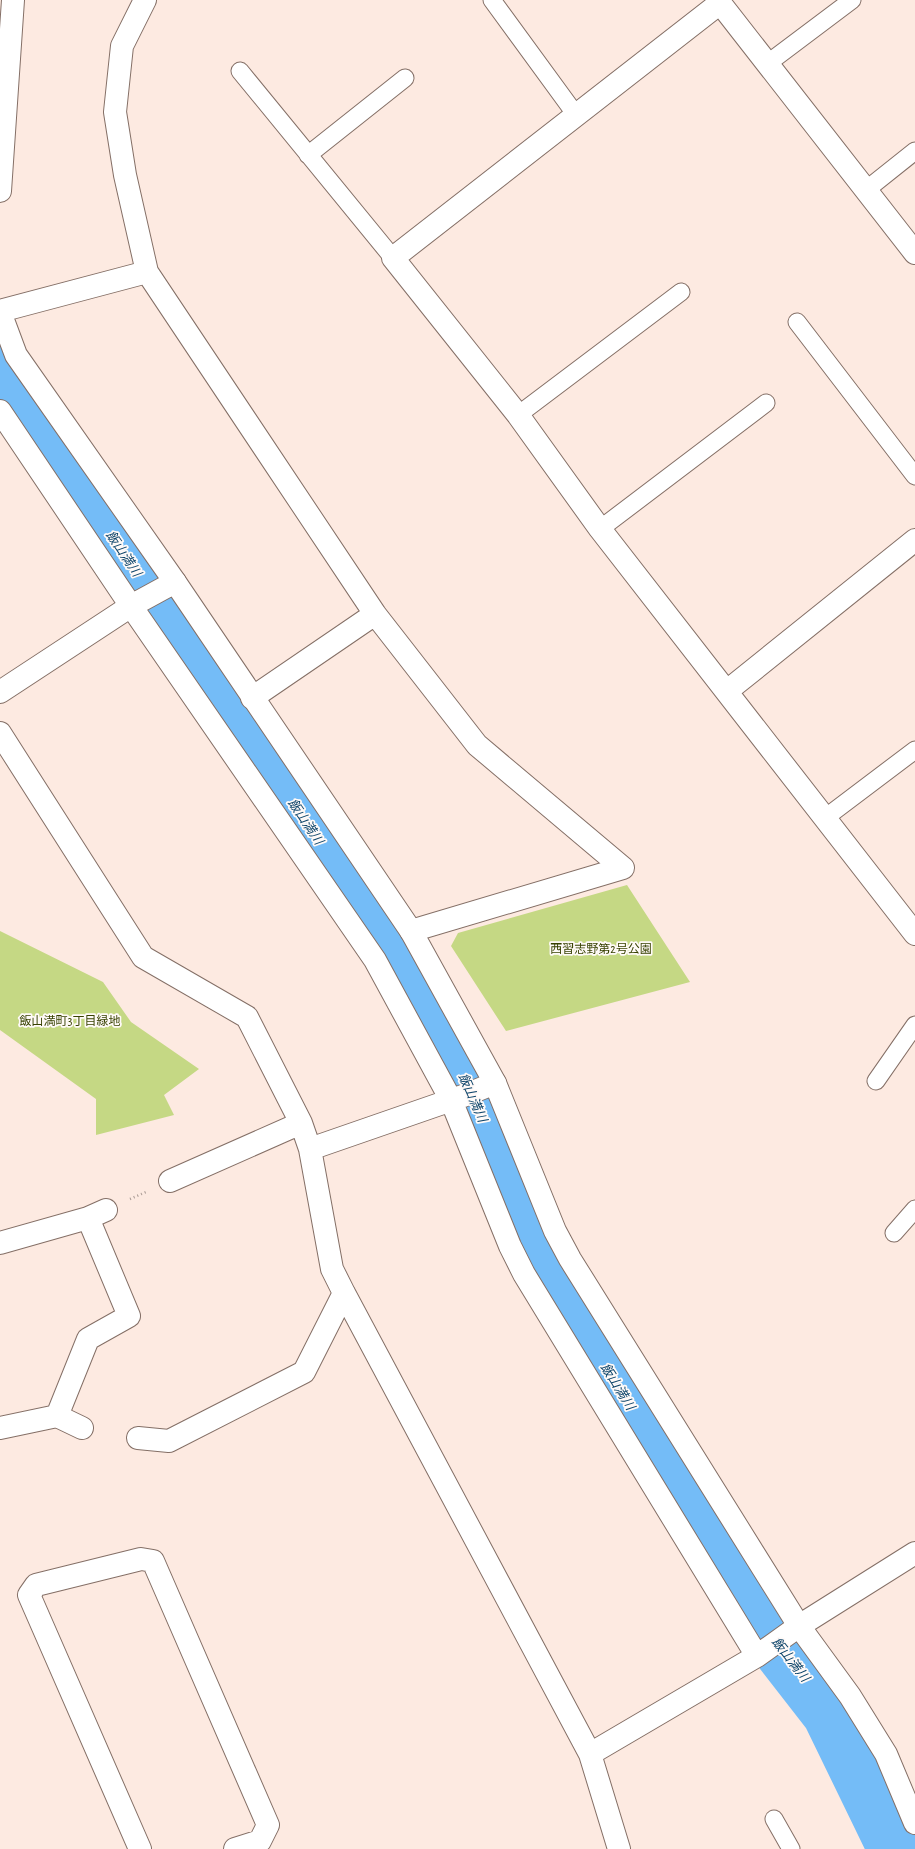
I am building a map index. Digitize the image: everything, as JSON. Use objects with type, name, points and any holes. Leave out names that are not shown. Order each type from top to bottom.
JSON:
[{"type":"street","points":[[0,191],[13,0]]},
{"type":"street","points":[[145,0],[122,46],[115,112],[125,175],[147,272],[375,614],[477,745],[623,868],[412,931]]},
{"type":"street","points":[[915,253],[719,2],[393,258],[518,414],[600,529],[915,934]]},
{"type":"street","points":[[147,272],[0,312],[16,355],[167,586],[252,698],[412,931],[473,1092],[510,1246],[524,1274],[757,1656]]},
{"type":"street","points":[[0,411],[131,606],[375,960],[473,1092],[570,1259],[792,1632],[850,1696],[886,1754],[915,1823]]},
{"type":"street","points":[[727,691],[915,540]]},
{"type":"street","points":[[0,692],[131,606],[167,586]]},
{"type":"street","points":[[252,698],[375,614]]},
{"type":"street","points":[[0,733],[142,957],[247,1016],[301,1123],[310,1149],[332,1269],[590,1754],[619,1849]]},
{"type":"street","points":[[310,1149],[473,1092]]},
{"type":"street","points":[[170,1181],[301,1123]]},
{"type":"street","points":[[0,1243],[97,1214],[129,1316],[88,1338],[57,1416]]},
{"type":"street","points":[[138,1438],[169,1441],[304,1372],[344,1294]]},
{"type":"street","points":[[0,1428],[57,1416],[82,1428]]},
{"type":"street","points":[[590,1754],[757,1656],[915,1553]]},
{"type":"street","points":[[140,1849],[29,1595],[36,1585],[141,1559],[153,1561],[268,1825],[260,1841],[234,1849]]},
{"type":"lane","points":[[492,0],[576,115]]},
{"type":"lane","points":[[767,64],[852,0]]},
{"type":"lane","points":[[240,71],[393,258]]},
{"type":"lane","points":[[308,155],[405,78]]},
{"type":"lane","points":[[866,190],[915,151]]},
{"type":"lane","points":[[518,414],[681,292]]},
{"type":"lane","points":[[797,322],[915,476]]},
{"type":"lane","points":[[600,529],[766,403]]},
{"type":"lane","points":[[825,818],[915,750]]},
{"type":"lane","points":[[876,1082],[915,1025]]},
{"type":"lane","points":[[894,1232],[915,1209]]},
{"type":"lane","points":[[774,1819],[791,1849]]},
{"type":"path","points":[[97,1214],[170,1181]]},
{"type":"green space","name":"西習志野第2号公園","points":[[627,885],[690,982],[506,1031],[451,946],[458,933]]},
{"type":"green space","name":"飯山満町3丁目緑地","points":[[0,931],[103,982],[131,1022],[199,1069],[164,1095],[174,1115],[96,1135],[96,1099],[0,1030]]},
{"type":"waterway","name":"飯山満川","points":[[0,373],[392,950],[473,1093],[517,1211],[544,1267],[768,1632],[831,1713],[897,1849]]}]
